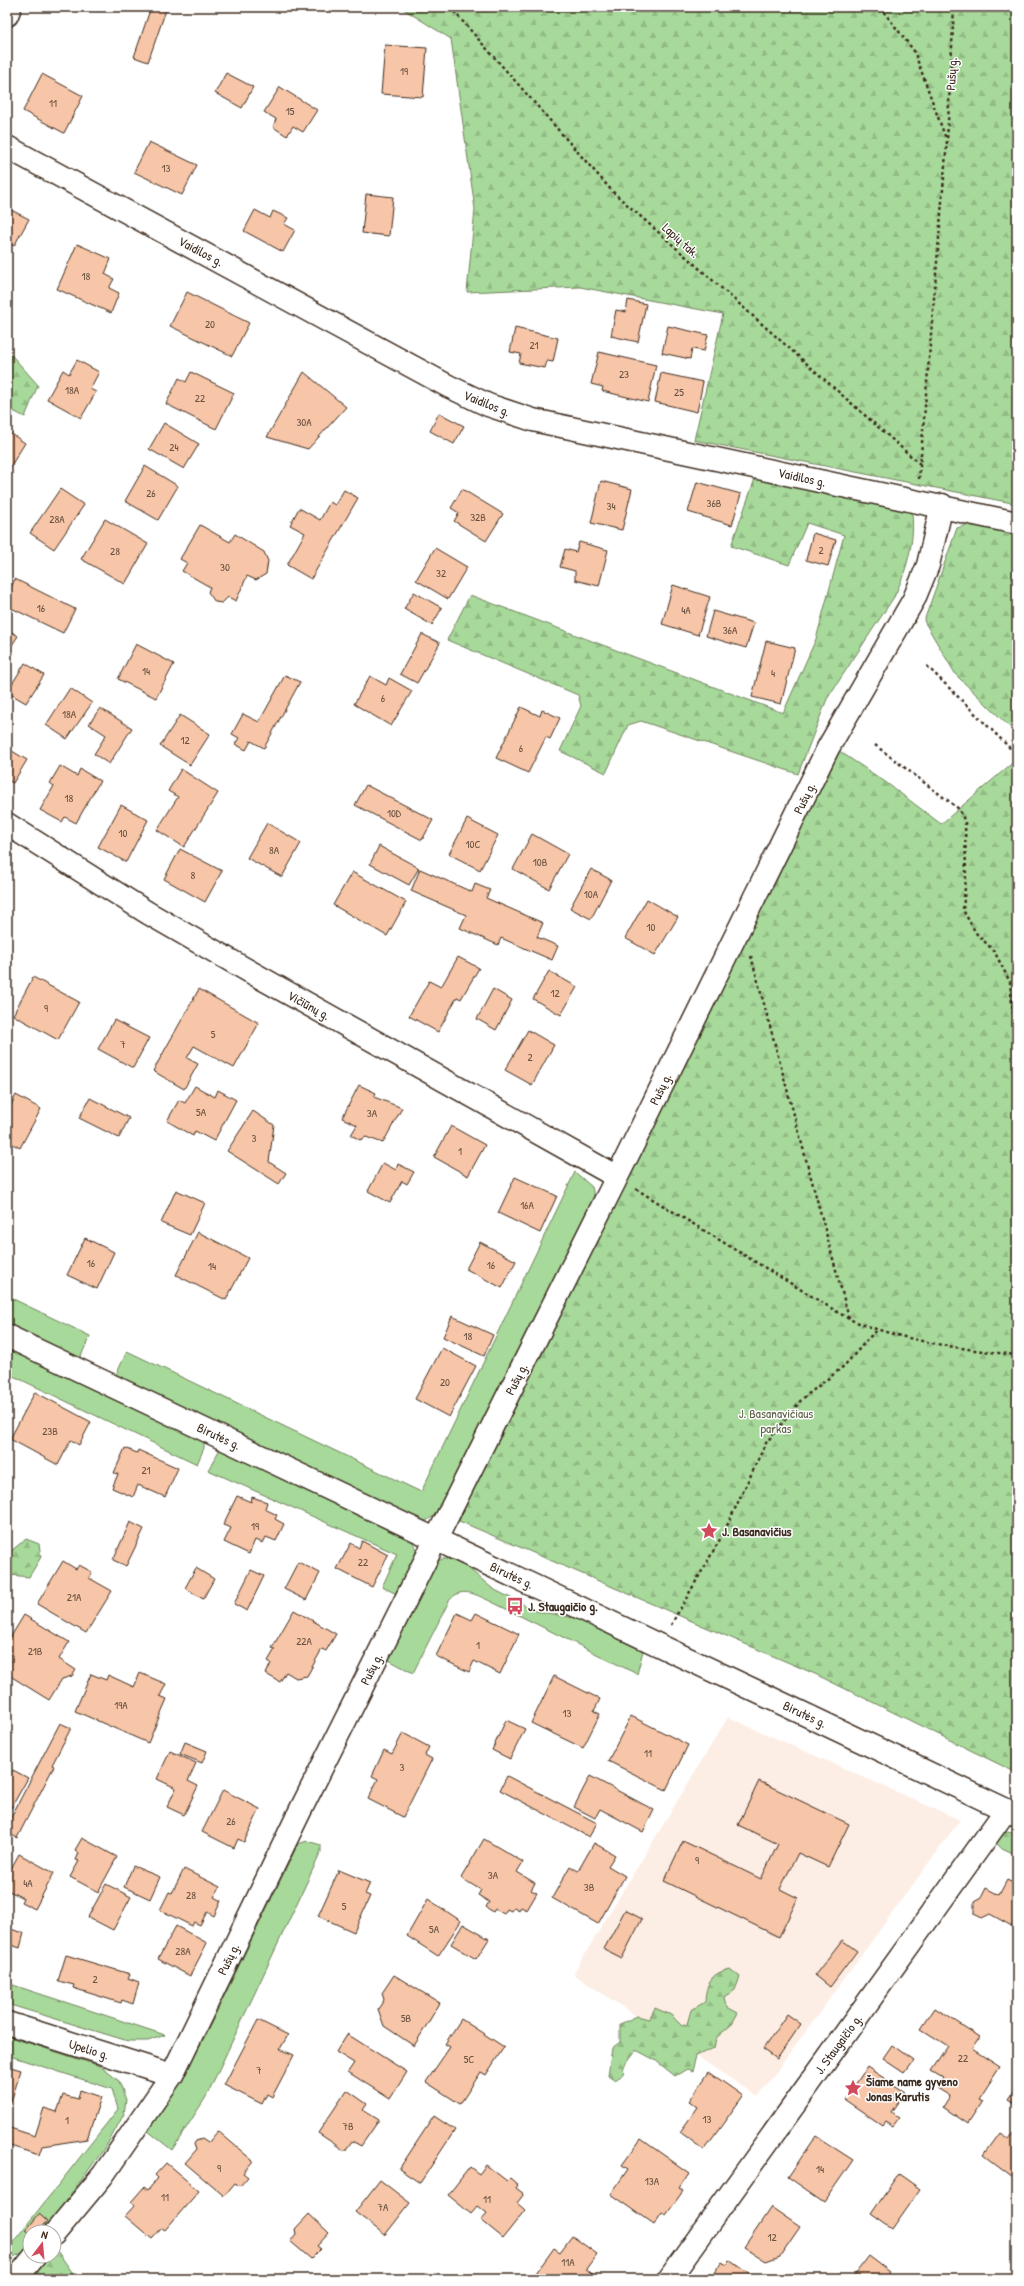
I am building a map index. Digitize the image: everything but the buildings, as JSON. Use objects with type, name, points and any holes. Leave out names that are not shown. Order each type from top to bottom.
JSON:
[{"type":"street","points":[[7,15],[10,7]]},
{"type":"street","name":"Vaidilos g.","points":[[7,147],[448,386],[488,405],[533,420],[1017,523]]},
{"type":"street","name":"Pušų g.","points":[[62,2225],[104,2175],[172,2075],[300,1811],[617,1177],[742,920],[828,748],[914,599],[928,565],[942,506]]},
{"type":"street","name":"Vičiūnų g.","points":[[7,824],[148,913],[617,1177]]},
{"type":"street","name":"Birutės g.","points":[[7,1336],[1011,1812]]},
{"type":"street","name":"J. Staugaičio g.","points":[[670,2279],[1011,1812]]},
{"type":"street","name":"Upelio g.","points":[[7,2023],[172,2075]]},
{"type":"street","points":[[16,2279],[28,2264]]},
{"type":"path","name":"Lapių tak.","points":[[450,7],[613,192],[921,465]]},
{"type":"path","points":[[880,7],[914,52],[947,141],[917,501]]},
{"type":"path","name":"Pušų g.","points":[[947,141],[954,7]]},
{"type":"path","points":[[927,666],[1017,754]]},
{"type":"path","points":[[875,745],[959,809],[965,822],[966,876],[963,910],[976,933],[994,951],[1010,982],[1013,1013],[1017,1021]]},
{"type":"path","points":[[742,920],[849,1319]]},
{"type":"path","points":[[617,1177],[849,1319],[876,1330],[970,1350],[1017,1355]]},
{"type":"path","points":[[659,1644],[723,1534],[766,1443],[802,1399],[844,1366],[876,1330]]},
{"type":"shaded area","points":[[728,1717],[960,1820],[758,2097],[573,1974]]},
{"type":"green space","points":[[400,7],[1017,7],[1017,504],[694,440],[723,314],[580,287],[467,292],[475,209],[451,39]]},
{"type":"green space","points":[[7,350],[38,385],[25,417],[7,408]]},
{"type":"green space","points":[[756,476],[902,507],[912,514],[913,525],[909,557],[898,588],[894,597],[827,699],[798,774],[641,721],[628,725],[606,773],[560,751],[581,706],[578,695],[447,640],[470,595],[783,713],[816,639],[844,535],[807,523],[789,565],[731,546]]},
{"type":"green space","points":[[973,523],[1017,535],[1017,734],[956,675],[924,621],[957,528]]},
{"type":"green space","name":"J. Basanavičiaus parkas","points":[[836,749],[884,781],[941,824],[1017,759],[1017,1773],[815,1674],[459,1521],[467,1499]]},
{"type":"green space","points":[[575,1172],[592,1187],[594,1196],[439,1513],[426,1521],[413,1517],[116,1375],[127,1351],[421,1492]]},
{"type":"green space","points":[[7,1296],[90,1336],[80,1358],[7,1323]]},
{"type":"green space","points":[[7,1348],[204,1441],[204,1448],[197,1464],[7,1373]]},
{"type":"green space","points":[[220,1449],[411,1540],[415,1545],[415,1559],[397,1594],[382,1587],[397,1554],[208,1470]]},
{"type":"green space","points":[[26,1539],[39,1544],[41,1557],[29,1577],[10,1575],[7,1581],[7,1554]]},
{"type":"green space","points":[[442,1559],[450,1559],[466,1566],[493,1589],[536,1611],[575,1618],[643,1651],[637,1674],[490,1601],[474,1594],[464,1592],[458,1593],[449,1601],[413,1673],[387,1659],[436,1562]]},
{"type":"green space","points":[[1007,1831],[1017,1833],[1017,1855],[1000,1847],[993,1839]]},
{"type":"green space","points":[[307,1841],[321,1845],[321,1852],[206,2097],[172,2150],[148,2131],[202,2042],[298,1844]]},
{"type":"green space","points":[[730,1969],[740,1977],[735,1990],[725,1997],[727,2007],[738,2013],[731,2025],[716,2038],[714,2048],[696,2056],[692,2071],[687,2069],[675,2076],[655,2060],[636,2050],[624,2066],[623,2075],[615,2080],[608,2075],[612,2048],[620,2042],[620,2024],[637,2016],[649,2019],[655,2008],[671,2015],[682,2026],[687,2024],[691,2010],[705,2002],[708,1984],[714,1976]]},
{"type":"green space","points":[[7,1983],[165,2035],[148,2041],[128,2041],[7,2004]]},
{"type":"green space","points":[[7,2036],[100,2066],[119,2081],[126,2100],[124,2114],[107,2145],[49,2224],[27,2224],[118,2109],[112,2089],[7,2055]]},
{"type":"green space","points":[[22,2231],[22,2253],[14,2257],[7,2258],[14,2241]]},
{"type":"green space","points":[[62,2258],[77,2279],[30,2279],[42,2264],[62,2264]]},
{"type":"place","name":"J. Basanavičius","points":[[709,1531]]},
{"type":"place","name":"J. Staugaičio g.","points":[[515,1606]]},
{"type":"place","name":"Šiame name gyveno Jonas Karutis","points":[[853,2088]]}]
